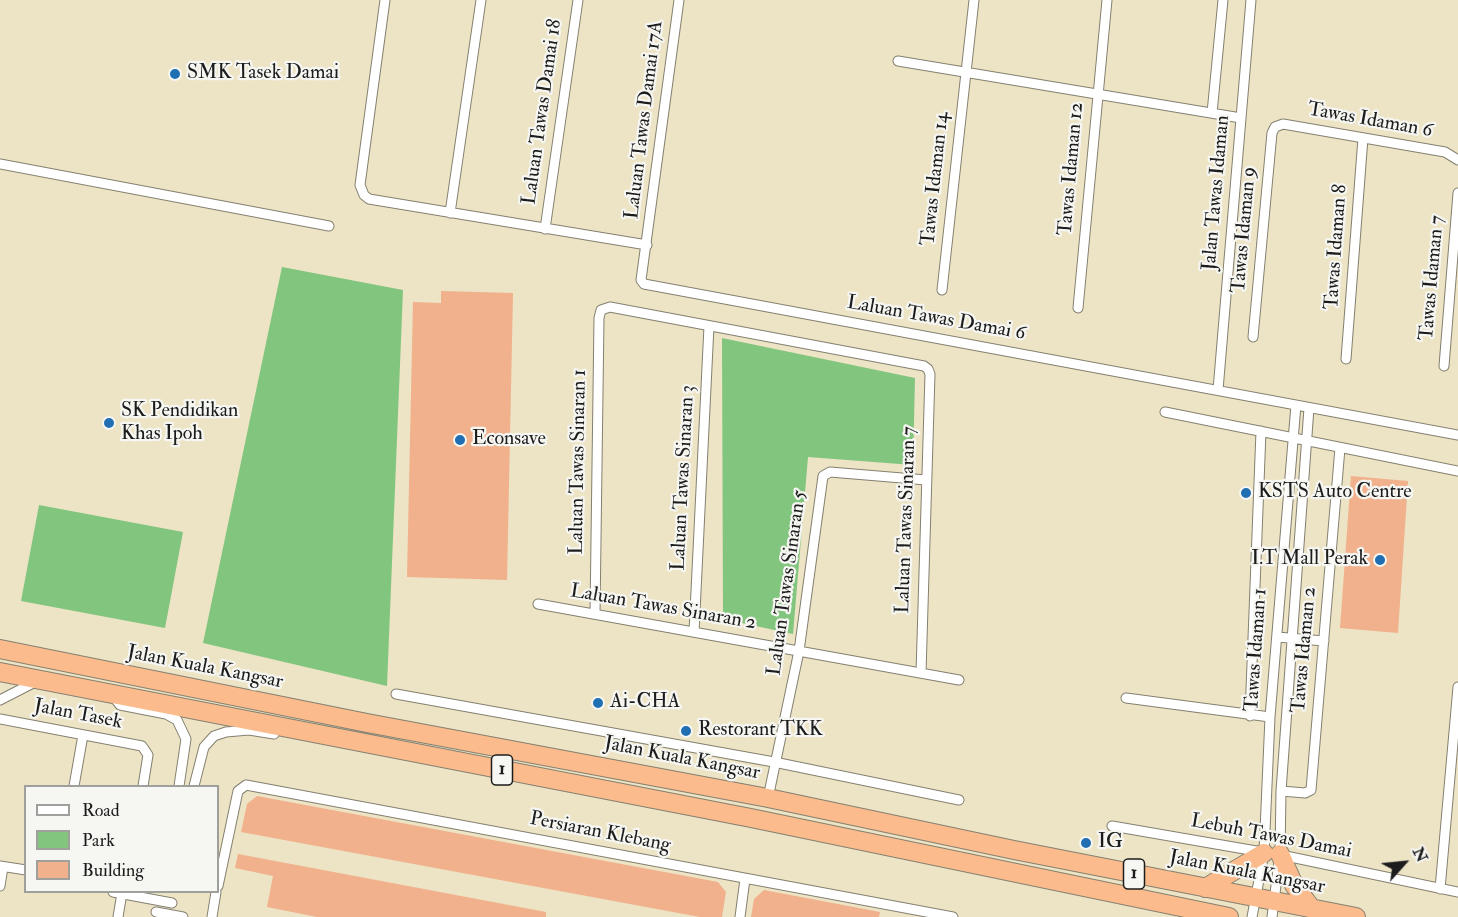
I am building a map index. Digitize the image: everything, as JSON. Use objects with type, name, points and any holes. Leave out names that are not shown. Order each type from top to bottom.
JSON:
[{"type":"highway","name":"Jalan Kuala Kangsar","points":[[0,649],[367,723],[768,798],[1255,897],[1273,909],[1312,909],[1356,917]]},
{"type":"highway","name":"1","points":[[0,672],[763,821],[1228,917]]},
{"type":"highway","points":[[1205,888],[1272,854],[1312,909]]},
{"type":"street","points":[[385,0],[360,185],[362,192],[369,199],[647,245]]},
{"type":"street","points":[[450,213],[481,0]]},
{"type":"street","name":"Laluan Tawas Damai 18","points":[[545,229],[578,0]]},
{"type":"street","name":"Laluan Tawas Damai 17A","points":[[647,245],[679,0]]},
{"type":"street","name":"Tawas Idaman 14","points":[[942,290],[974,0]]},
{"type":"street","points":[[1107,0],[1098,94],[1241,118]]},
{"type":"street","points":[[1212,114],[1223,0]]},
{"type":"street","name":"Jalan Tawas Idaman","points":[[1218,390],[1251,0]]},
{"type":"street","name":"Tawas Idaman 12","points":[[898,61],[1098,94],[1078,308]]},
{"type":"street","name":"Tawas Idaman 6","points":[[1275,127],[1283,124],[1445,152],[1458,160]]},
{"type":"street","name":"Tawas Idaman 9","points":[[1253,338],[1272,133],[1275,127]]},
{"type":"street","name":"Tawas Idaman 8","points":[[1347,359],[1363,138]]},
{"type":"street","points":[[0,164],[329,226]]},
{"type":"street","name":"Tawas Idaman 7","points":[[1444,366],[1458,193]]},
{"type":"street","name":"Laluan Tawas Damai 6","points":[[647,245],[641,280],[644,284],[1458,435]]},
{"type":"street","name":"Laluan Tawas Sinaran 1","points":[[596,614],[602,310],[610,307],[709,326]]},
{"type":"street","name":"Laluan Tawas Sinaran 7","points":[[709,326],[924,366],[928,369],[930,374],[921,673]]},
{"type":"street","name":"Laluan Tawas Sinaran 3","points":[[694,632],[709,326]]},
{"type":"street","name":"Tawas Idaman 1","points":[[1273,909],[1270,717],[1296,405]]},
{"type":"street","name":"Tawas Idaman 1","points":[[1252,917],[1255,897],[1272,854],[1281,791],[1309,408]]},
{"type":"street","points":[[1165,412],[1458,471]]},
{"type":"street","points":[[1250,716],[1261,431]]},
{"type":"street","name":"Tawas Idaman 2","points":[[1281,791],[1305,793],[1311,790],[1340,448]]},
{"type":"street","name":"Laluan Tawas Sinaran 5","points":[[768,798],[799,651],[823,476],[830,472],[926,480]]},
{"type":"street","name":"Laluan Tawas Sinaran 2","points":[[538,604],[959,680]]},
{"type":"street","points":[[1276,637],[1324,641]]},
{"type":"street","points":[[0,700],[37,680]]},
{"type":"street","points":[[1440,889],[1458,687]]},
{"type":"street","points":[[396,694],[774,762],[958,800]]},
{"type":"street","points":[[111,695],[120,705],[166,714],[177,720],[186,739],[179,785]]},
{"type":"street","points":[[1126,698],[1270,717]]},
{"type":"street","name":"Jalan Tasek","points":[[0,719],[142,746],[148,751],[143,785]]},
{"type":"street","points":[[194,785],[204,747],[214,736],[226,732],[249,730],[290,737],[309,732]]},
{"type":"street","points":[[74,785],[84,735]]},
{"type":"street","name":"Persiaran Klebang","points":[[219,881],[238,790],[241,786],[953,917]]},
{"type":"street","name":"Lebuh Tawas Damai","points":[[1112,826],[1272,854],[1458,892]]},
{"type":"street","points":[[0,886],[2,866],[24,870]]},
{"type":"street","points":[[740,917],[745,879]]},
{"type":"street","points":[[118,893],[118,917]]},
{"type":"street","points":[[128,893],[159,896],[172,903]]},
{"type":"street","points":[[169,916],[174,893]]},
{"type":"street","points":[[212,917],[216,893]]},
{"type":"street","points":[[159,896],[156,914],[183,917]]},
{"type":"green space","points":[[282,267],[403,290],[387,686],[203,643]]},
{"type":"green space","points":[[722,338],[915,378],[913,465],[808,457],[793,634],[723,619]]},
{"type":"green space","points":[[39,505],[183,532],[165,628],[21,601]]},
{"type":"building","name":"Econsave","points":[[441,291],[513,293],[507,580],[407,577],[413,302],[441,303]]},
{"type":"building","points":[[1351,476],[1408,481],[1398,633],[1340,628]]},
{"type":"building","points":[[257,796],[718,882],[726,892],[722,917],[700,917],[241,832],[247,804]]},
{"type":"building","points":[[238,854],[546,912],[546,917],[317,917],[267,907],[273,876],[235,868]]},
{"type":"building","points":[[764,890],[880,912],[879,917],[751,917],[754,899]]},
{"type":"place","name":"SMK Tasek Damai","points":[[175,74]]},
{"type":"place","name":"SK Pendidikan Khas Ipoh","points":[[109,423]]},
{"type":"place","name":"Econsave","points":[[460,440]]},
{"type":"place","name":"KSTS Auto Centre","points":[[1246,493]]},
{"type":"place","name":"I.T Mall Perak","points":[[1380,560]]},
{"type":"place","name":"Ai-CHA","points":[[598,703]]},
{"type":"place","name":"Restorant TKK","points":[[686,731]]},
{"type":"place","name":"IG","points":[[1086,843]]}]
